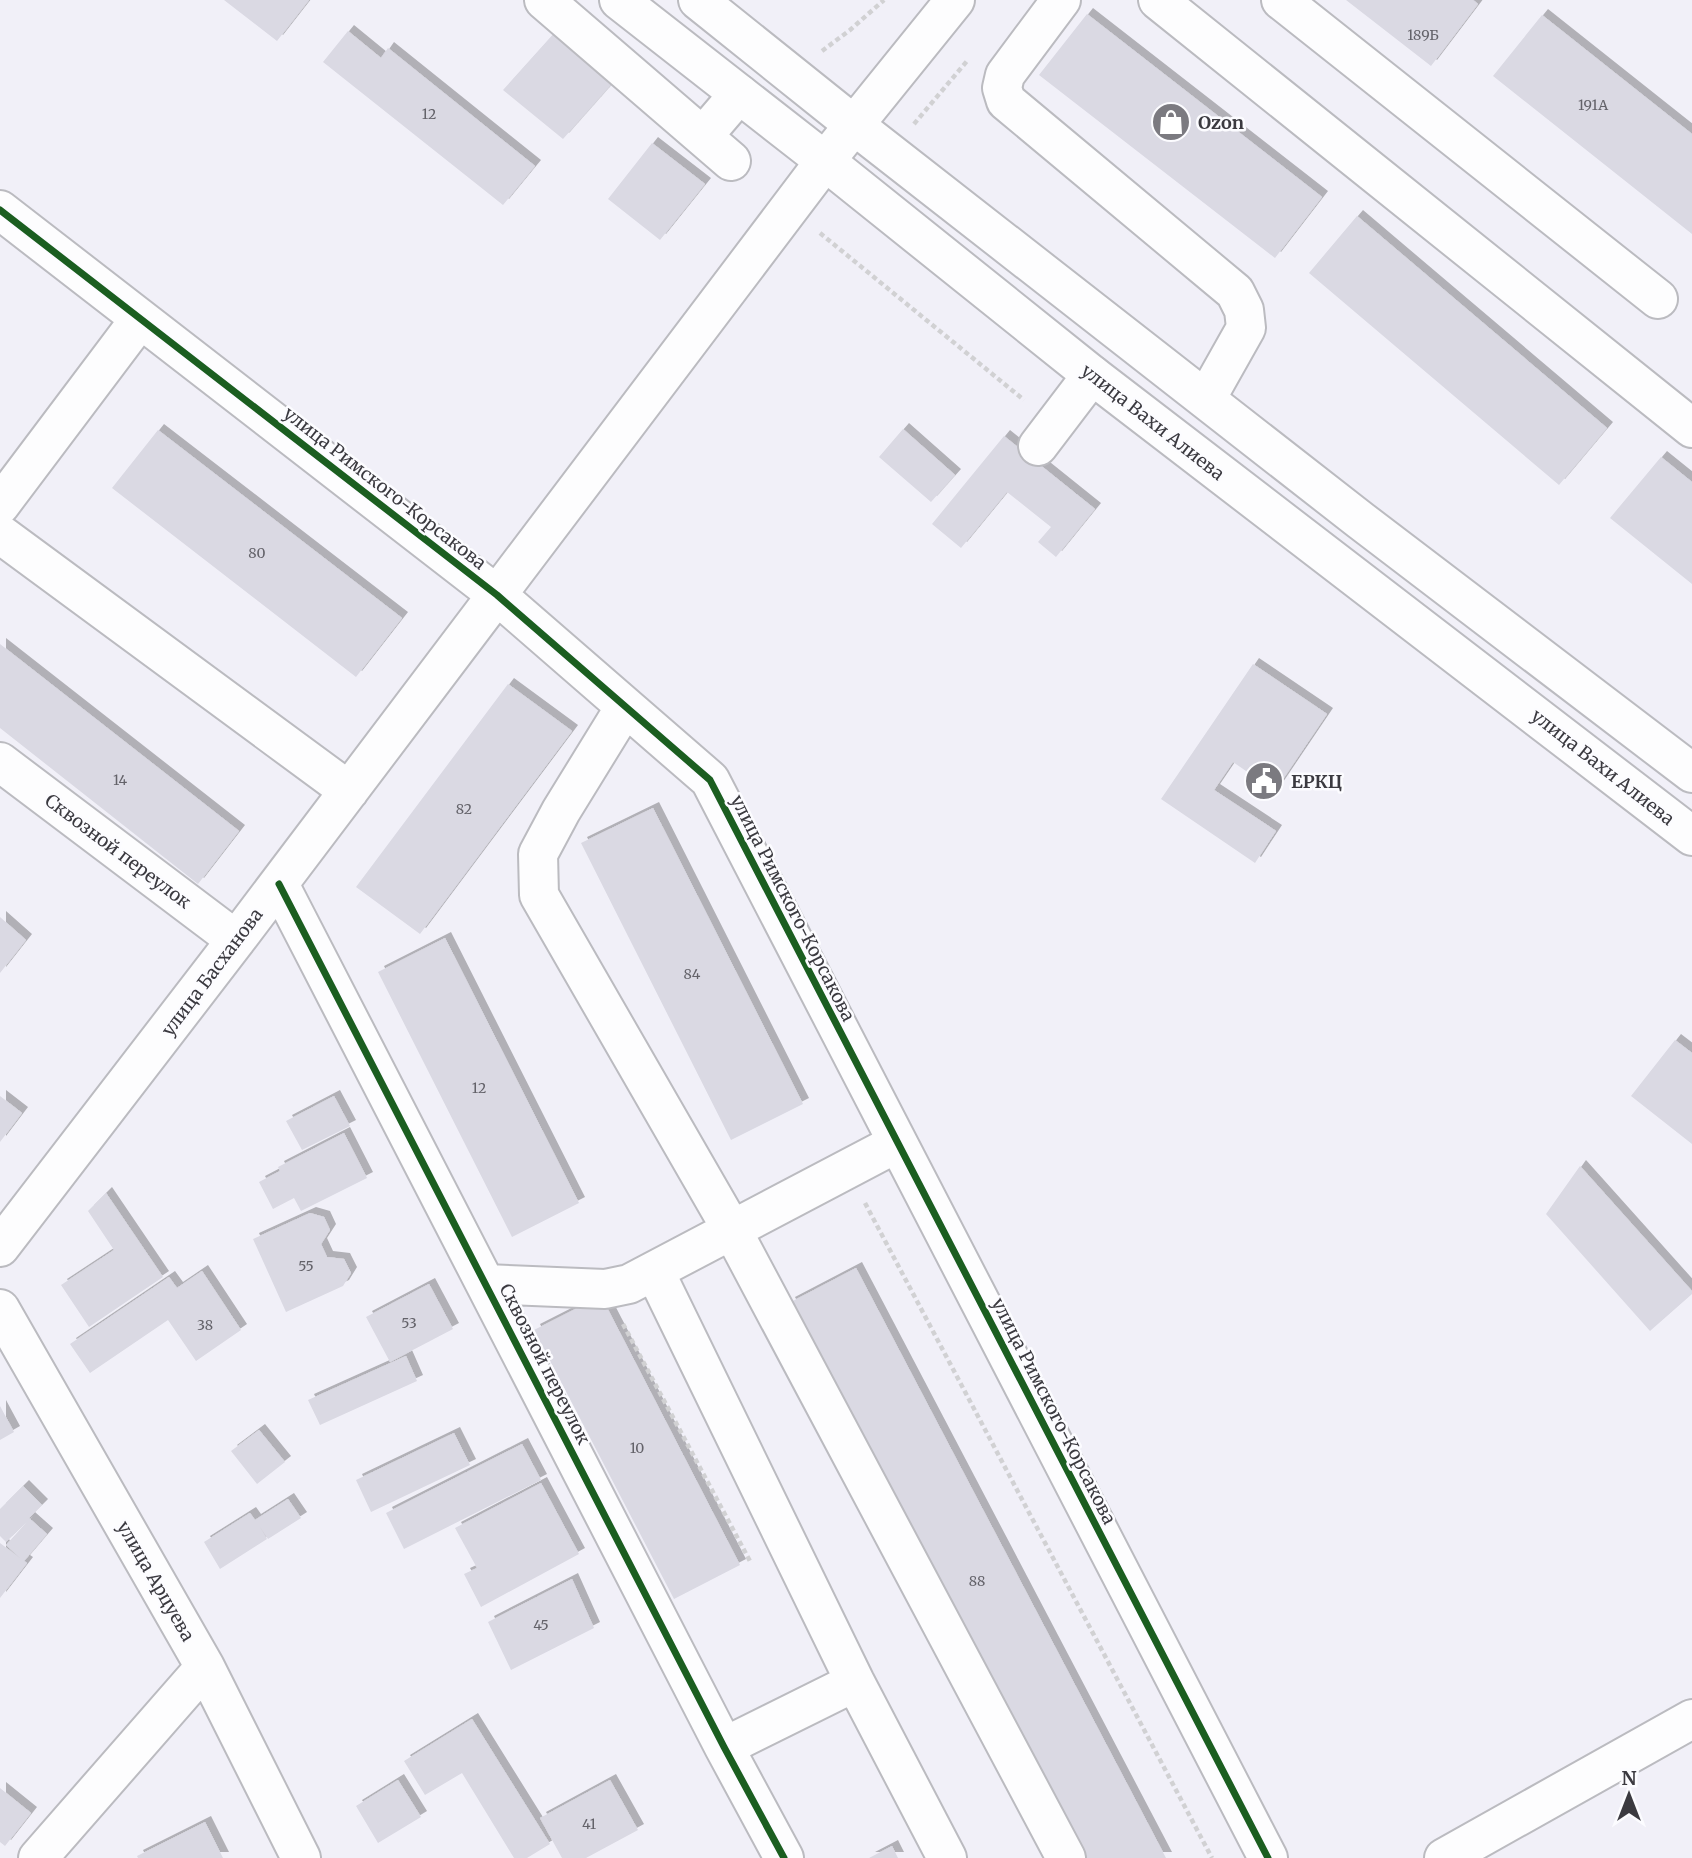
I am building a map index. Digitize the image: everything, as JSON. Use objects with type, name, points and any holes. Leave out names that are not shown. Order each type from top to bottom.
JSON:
[{"type":"street","points":[[544,0],[717,149],[739,93]]},
{"type":"street","name":"улица Вахи Алиева","points":[[619,0],[1092,375],[1692,836]]},
{"type":"street","points":[[698,0],[1360,520],[1692,773]]},
{"type":"street","name":"улица Басханова","points":[[0,1247],[279,884],[789,208],[955,0]]},
{"type":"street","points":[[1061,0],[1005,75],[1002,89],[1006,101],[1235,292],[1244,310],[1246,328],[1206,399]]},
{"type":"street","points":[[1158,0],[1692,428]]},
{"type":"street","points":[[1281,0],[1658,299]]},
{"type":"street","name":"улица Римского-Корсакова","points":[[0,210],[497,595],[710,780],[1268,1858]]},
{"type":"street","points":[[0,505],[140,319]]},
{"type":"street","points":[[1046,435],[1092,375]]},
{"type":"street","points":[[0,534],[349,791]]},
{"type":"street","points":[[625,707],[538,853],[539,895],[732,1230],[1066,1858]]},
{"type":"street","name":"Сквозной переулок","points":[[0,762],[236,940]]},
{"type":"street","name":"Сквозной переулок","points":[[279,884],[724,1747],[784,1858]]},
{"type":"street","points":[[486,1284],[605,1289],[629,1284],[897,1143]]},
{"type":"street","points":[[655,1272],[855,1682],[947,1858]]},
{"type":"street","name":"улица Арцуева","points":[[0,1309],[205,1667],[301,1858]]},
{"type":"street","points":[[38,1858],[205,1667]]},
{"type":"street","points":[[724,1747],[855,1682]]},
{"type":"street","points":[[1444,1858],[1692,1718]]},
{"type":"path","points":[[821,51],[884,0]]},
{"type":"path","points":[[909,130],[975,51]]},
{"type":"path","points":[[789,208],[1046,435]]},
{"type":"path","points":[[847,1169],[1212,1858]]},
{"type":"building","points":[[224,0],[309,0],[277,41]]},
{"type":"building","points":[[1346,0],[1473,0],[1478,4],[1431,66]]},
{"type":"building","points":[[1087,14],[1322,197],[1275,258],[1039,75]]},
{"type":"building","points":[[1542,15],[1692,134],[1692,234],[1493,76]]},
{"type":"building","points":[[348,31],[381,58],[388,48],[535,166],[503,205],[323,62]]},
{"type":"building","points":[[556,31],[617,78],[563,139],[503,90]]},
{"type":"building","points":[[652,143],[705,184],[660,240],[608,199]]},
{"type":"building","points":[[1357,216],[1607,428],[1559,485],[1309,273]]},
{"type":"building","points":[[903,429],[955,475],[931,502],[879,457]]},
{"type":"building","points":[[158,430],[402,618],[356,677],[112,488]]},
{"type":"building","points":[[1004,436],[1095,509],[1056,557],[1038,542],[1051,527],[1007,492],[961,548],[932,524]]},
{"type":"building","points":[[1661,457],[1692,482],[1692,584],[1610,518]]},
{"type":"building","points":[[0,644],[239,831],[198,884],[0,728]]},
{"type":"building","points":[[1253,664],[1327,714],[1275,791],[1233,762],[1214,790],[1276,831],[1255,863],[1161,799]]},
{"type":"building","points":[[508,684],[572,731],[420,934],[356,887]]},
{"type":"building","points":[[653,808],[803,1104],[731,1140],[581,843]]},
{"type":"building","points":[[0,917],[26,940],[0,973]]},
{"type":"building","points":[[445,938],[579,1203],[512,1237],[378,972]]},
{"type":"building","points":[[1675,1040],[1692,1053],[1692,1144],[1631,1096]]},
{"type":"building","points":[[0,1096],[22,1113],[0,1142]]},
{"type":"building","points":[[334,1096],[350,1126],[302,1150],[286,1121]]},
{"type":"building","points":[[344,1133],[367,1178],[301,1211],[294,1198],[273,1209],[259,1182],[280,1171],[278,1167]]},
{"type":"building","points":[[1580,1166],[1692,1291],[1692,1294],[1650,1331],[1546,1214]]},
{"type":"building","points":[[106,1193],[163,1277],[89,1327],[61,1285],[114,1250],[88,1211]]},
{"type":"building","points":[[310,1213],[324,1217],[330,1230],[321,1244],[327,1257],[344,1259],[351,1273],[343,1286],[286,1312],[253,1239]]},
{"type":"building","points":[[856,1268],[1166,1858],[1081,1858],[789,1303]]},
{"type":"building","points":[[202,1271],[241,1330],[196,1361],[168,1320],[90,1373],[70,1344],[169,1277],[177,1288]]},
{"type":"building","points":[[429,1284],[453,1329],[390,1362],[366,1317]]},
{"type":"building","points":[[601,1296],[740,1565],[674,1599],[534,1330]]},
{"type":"building","points":[[406,1356],[417,1381],[320,1425],[308,1400]]},
{"type":"building","points":[[0,1406],[14,1432],[0,1440]]},
{"type":"building","points":[[259,1430],[285,1462],[257,1484],[231,1451]]},
{"type":"building","points":[[454,1433],[470,1465],[371,1512],[356,1480]]},
{"type":"building","points":[[522,1444],[541,1480],[404,1549],[386,1513]]},
{"type":"building","points":[[541,1483],[579,1554],[481,1607],[464,1574],[477,1568],[455,1528]]},
{"type":"building","points":[[23,1486],[42,1505],[29,1518],[47,1534],[24,1561],[27,1563],[0,1598],[0,1543],[20,1558],[6,1545],[27,1522],[6,1542],[0,1536],[0,1509]]},
{"type":"building","points":[[288,1499],[301,1518],[268,1539],[260,1527],[267,1539],[220,1569],[204,1542],[250,1513],[255,1520]]},
{"type":"building","points":[[572,1579],[594,1628],[511,1670],[488,1622]]},
{"type":"building","points":[[472,1719],[550,1844],[527,1858],[514,1858],[462,1773],[425,1795],[404,1761]]},
{"type":"building","points":[[398,1780],[421,1817],[378,1843],[356,1806]]},
{"type":"building","points":[[610,1780],[638,1830],[586,1858],[562,1858],[540,1818]]},
{"type":"building","points":[[0,1788],[31,1813],[5,1846],[0,1842]]},
{"type":"building","points":[[205,1822],[223,1858],[138,1858],[137,1856]]},
{"type":"building","points":[[892,1846],[898,1858],[869,1858]]},
{"type":"cycle path","points":[[0,210],[497,595],[710,780],[1268,1858]]},
{"type":"cycle path","points":[[279,884],[724,1747],[784,1858]]},
{"type":"place","name":"Ozon","points":[[1171,122]]},
{"type":"place","name":"ЕРКЦ","points":[[1264,781]]}]
